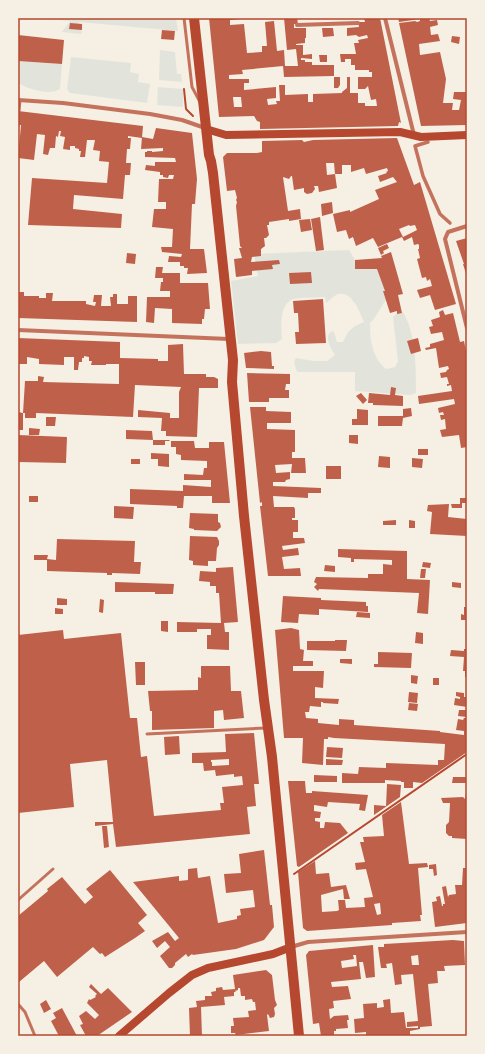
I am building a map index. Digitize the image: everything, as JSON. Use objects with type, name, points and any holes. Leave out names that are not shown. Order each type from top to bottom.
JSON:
[{"type":"main road","points":[[194,18],[209,155],[212,161],[233,360],[233,396],[244,516],[268,727],[299,1036]]},
{"type":"main road","points":[[206,129],[226,135],[400,132],[421,137],[467,135]]},
{"type":"main road","points":[[119,1036],[192,975],[208,968],[273,954],[291,947]]},
{"type":"street","points":[[381,22],[386,20],[414,135]]},
{"type":"street","points":[[297,25],[358,23]]},
{"type":"street","points":[[19,100],[63,103],[150,114],[182,120],[206,129]]},
{"type":"street","points":[[428,142],[415,146],[423,176],[440,214],[450,223]]},
{"type":"street","points":[[467,226],[448,232],[445,239],[467,328]]},
{"type":"street","points":[[18,330],[230,339]]},
{"type":"street","points":[[291,947],[308,942],[467,932]]},
{"type":"lane","points":[[184,18],[192,87],[204,111]]},
{"type":"lane","points":[[19,100],[20,111]]},
{"type":"lane","points":[[147,734],[268,727]]},
{"type":"lane","points":[[18,900],[53,869]]},
{"type":"lane","points":[[18,1004],[25,1012],[35,1036]]},
{"type":"path","points":[[283,875],[295,873],[467,754]]},
{"type":"shaded area","points":[[36,18],[176,18],[178,31],[79,22],[82,34],[62,32],[70,21]]},
{"type":"shaded area","points":[[160,50],[175,52],[177,74],[181,74],[182,82],[159,80]]},
{"type":"shaded area","points":[[71,57],[131,63],[130,72],[139,74],[138,82],[150,84],[147,103],[70,93],[67,89]]},
{"type":"shaded area","points":[[18,61],[62,64],[60,89],[45,92],[18,83]]},
{"type":"shaded area","points":[[158,87],[183,89],[183,107],[157,105]]},
{"type":"shaded area","points":[[349,250],[355,260],[382,259],[389,297],[370,323],[373,348],[381,364],[386,369],[395,367],[398,361],[393,317],[397,313],[403,312],[411,330],[413,341],[416,393],[410,395],[355,391],[355,372],[297,372],[294,362],[296,358],[314,361],[327,361],[335,355],[328,339],[329,333],[332,331],[334,332],[337,342],[343,342],[348,332],[355,326],[364,322],[355,304],[348,296],[344,294],[334,296],[326,303],[325,297],[293,299],[288,302],[283,311],[281,323],[282,339],[276,343],[238,344],[231,281],[258,276],[254,254]]},
{"type":"building","points":[[209,18],[241,18],[230,20],[230,25],[244,24],[247,53],[262,52],[262,46],[267,46],[265,22],[274,21],[277,51],[284,50],[285,66],[298,66],[296,49],[287,50],[284,18],[297,18],[298,24],[294,24],[294,28],[306,28],[306,38],[305,43],[296,45],[303,45],[303,55],[312,54],[312,59],[301,58],[301,60],[305,60],[305,62],[312,62],[312,65],[334,65],[334,76],[284,77],[283,66],[242,70],[243,74],[229,75],[229,79],[249,79],[249,83],[244,83],[244,90],[276,87],[276,98],[267,99],[268,105],[277,104],[276,101],[280,101],[279,85],[285,85],[285,95],[308,94],[308,102],[313,102],[313,94],[342,93],[347,88],[347,77],[350,77],[350,93],[358,93],[358,103],[365,103],[365,106],[377,106],[376,99],[371,100],[368,86],[365,89],[358,89],[358,77],[372,77],[372,72],[369,72],[369,70],[355,70],[355,65],[351,65],[351,59],[345,59],[345,62],[341,62],[340,54],[356,54],[354,43],[359,43],[358,40],[368,38],[367,35],[359,37],[356,35],[347,36],[347,28],[359,27],[358,22],[365,22],[364,18],[380,18],[401,123],[399,122],[398,126],[260,129],[260,122],[257,121],[254,116],[219,117]],"holes":[[[233,97],[241,97],[242,107],[234,107]]]},
{"type":"building","points":[[398,18],[429,18],[430,21],[437,20],[438,25],[430,27],[431,35],[438,34],[440,41],[419,44],[420,55],[440,52],[446,79],[443,103],[453,103],[452,110],[459,110],[461,100],[453,99],[454,92],[467,92],[467,125],[421,126],[399,23],[417,22],[420,21],[420,19],[399,22]]},
{"type":"building","points":[[70,23],[82,24],[82,30],[69,29]]},
{"type":"building","points":[[322,28],[333,28],[334,36],[323,37]]},
{"type":"building","points":[[162,30],[175,31],[174,40],[161,39]]},
{"type":"building","points":[[18,35],[64,40],[62,64],[18,61]]},
{"type":"building","points":[[452,36],[460,37],[459,44],[451,42]]},
{"type":"building","points":[[319,55],[327,55],[327,62],[320,62]]},
{"type":"building","points":[[334,77],[340,77],[340,85],[338,88],[334,88]]},
{"type":"building","points":[[18,111],[143,126],[142,138],[128,136],[128,138],[131,138],[130,149],[127,149],[126,163],[131,163],[130,175],[125,175],[123,199],[74,195],[73,209],[122,214],[121,228],[28,225],[32,178],[107,183],[109,162],[99,161],[100,151],[93,150],[95,140],[87,140],[85,157],[80,157],[81,151],[75,148],[75,146],[70,146],[70,150],[63,149],[65,137],[60,136],[61,131],[59,131],[58,137],[56,136],[55,148],[50,148],[48,155],[43,154],[45,135],[37,134],[34,160],[18,158],[21,125],[18,125]]},
{"type":"building","points":[[156,128],[192,133],[197,179],[195,204],[192,204],[190,249],[204,249],[207,273],[187,274],[188,268],[180,266],[180,262],[168,262],[169,256],[181,257],[182,254],[162,252],[161,247],[172,247],[173,229],[152,227],[154,209],[166,209],[166,202],[158,202],[159,179],[173,179],[174,175],[169,175],[168,178],[163,177],[163,175],[160,175],[160,172],[145,170],[146,165],[155,166],[155,162],[176,162],[175,158],[145,157],[145,152],[147,151],[163,151],[163,148],[141,149],[142,137],[153,139]]},
{"type":"building","points":[[397,138],[414,185],[420,182],[456,304],[435,310],[430,295],[420,298],[417,290],[432,286],[430,279],[427,281],[426,277],[422,278],[417,259],[420,258],[418,249],[419,245],[414,245],[412,237],[404,241],[402,237],[378,247],[373,238],[356,246],[353,237],[349,239],[346,230],[337,232],[333,214],[350,210],[350,212],[379,199],[375,190],[397,182],[393,177],[380,182],[378,176],[387,173],[387,168],[366,174],[364,168],[351,172],[351,165],[342,165],[342,174],[335,174],[337,188],[319,192],[318,186],[314,186],[315,189],[312,193],[307,194],[304,192],[304,188],[294,190],[292,176],[289,179],[283,177],[288,211],[300,209],[301,219],[269,222],[269,225],[267,225],[269,235],[264,238],[265,246],[261,249],[261,256],[252,257],[251,262],[279,260],[280,264],[272,265],[273,269],[252,271],[252,275],[236,277],[234,259],[242,258],[239,248],[242,248],[240,246],[236,206],[237,198],[235,190],[227,191],[223,157],[227,153],[262,152],[262,141],[302,140],[304,142],[313,140]],"holes":[[[326,163],[334,163],[335,174],[327,175]],[[409,225],[415,225],[417,230],[403,237],[399,229]]]},
{"type":"building","points":[[332,202],[333,213],[322,216],[321,204]]},
{"type":"building","points":[[320,217],[324,250],[316,251],[311,219]]},
{"type":"building","points":[[310,219],[312,230],[301,232],[299,220]]},
{"type":"building","points":[[467,238],[467,277],[456,241]]},
{"type":"building","points":[[387,244],[389,248],[383,251],[384,253],[381,255],[378,248]]},
{"type":"building","points":[[391,252],[403,294],[398,295],[402,313],[397,314],[397,311],[390,313],[383,291],[385,291],[377,269],[355,269],[355,260],[382,258],[381,256]]},
{"type":"building","points":[[127,253],[136,254],[135,264],[126,263]]},
{"type":"building","points":[[156,267],[163,267],[162,273],[180,273],[180,283],[208,283],[210,309],[205,309],[202,324],[172,323],[172,309],[155,308],[154,323],[146,322],[147,297],[170,297],[170,291],[160,291],[163,278],[155,278]]},
{"type":"building","points":[[311,272],[312,283],[290,284],[289,273]]},
{"type":"building","points":[[18,292],[24,292],[24,296],[39,296],[39,298],[46,298],[46,293],[53,293],[52,301],[86,301],[86,304],[95,306],[96,302],[93,302],[94,295],[102,295],[101,306],[111,306],[110,297],[113,297],[113,294],[117,294],[117,304],[128,304],[128,296],[137,296],[137,322],[18,318]]},
{"type":"building","points":[[323,299],[326,343],[296,344],[295,332],[299,332],[298,313],[294,313],[293,301]]},
{"type":"building","points":[[443,310],[445,315],[453,313],[460,342],[464,341],[467,356],[467,447],[461,448],[459,435],[442,437],[440,430],[446,429],[445,419],[441,420],[440,415],[444,415],[443,412],[439,413],[438,408],[455,404],[454,399],[419,404],[418,396],[452,391],[451,385],[447,386],[447,384],[449,384],[447,377],[441,378],[440,373],[446,372],[449,369],[448,366],[439,368],[436,348],[426,350],[425,348],[430,347],[430,344],[444,340],[442,332],[431,334],[429,327],[433,326],[431,320],[440,317],[439,312]]},
{"type":"building","points":[[18,338],[120,342],[120,358],[158,359],[158,361],[168,361],[168,345],[183,344],[184,374],[206,374],[206,377],[214,377],[218,379],[218,388],[199,388],[197,437],[166,436],[166,431],[161,431],[162,418],[138,417],[138,410],[170,413],[170,418],[179,418],[179,392],[181,387],[135,385],[133,417],[36,413],[36,418],[25,418],[25,413],[23,413],[25,381],[38,381],[38,376],[44,377],[43,382],[119,384],[119,364],[91,365],[92,361],[89,361],[89,357],[84,356],[84,358],[82,358],[82,362],[79,362],[78,370],[74,370],[74,357],[64,357],[64,365],[39,364],[39,359],[27,357],[27,364],[18,364]]},
{"type":"building","points":[[418,338],[421,351],[411,354],[407,341]]},
{"type":"building","points":[[261,351],[271,352],[272,366],[274,366],[274,369],[246,368],[244,353]]},
{"type":"building","points":[[247,373],[290,374],[290,384],[286,384],[285,390],[289,390],[289,398],[269,398],[269,402],[249,402]]},
{"type":"building","points":[[391,387],[396,388],[395,395],[403,396],[403,406],[373,405],[373,403],[368,403],[369,393],[390,395]]},
{"type":"building","points":[[361,393],[367,400],[363,404],[356,396]]},
{"type":"building","points":[[250,407],[266,407],[266,411],[291,412],[291,423],[267,423],[267,429],[295,430],[295,452],[292,452],[292,458],[305,458],[306,473],[291,473],[292,464],[275,465],[276,473],[290,472],[290,479],[286,480],[285,482],[273,482],[273,486],[321,488],[321,493],[308,493],[308,498],[273,496],[274,507],[294,507],[295,509],[295,518],[292,518],[292,520],[298,520],[298,532],[293,532],[293,538],[304,538],[305,543],[282,546],[283,550],[298,548],[299,555],[282,557],[284,569],[300,568],[301,576],[268,576],[260,506],[262,506],[262,502],[260,503]]},
{"type":"building","points":[[411,408],[412,416],[403,418],[402,426],[378,426],[378,416],[403,416],[403,409]]},
{"type":"building","points":[[357,409],[368,410],[368,425],[352,425],[352,419],[357,419]]},
{"type":"building","points":[[18,412],[23,413],[23,430],[18,430]]},
{"type":"building","points":[[46,417],[56,417],[55,426],[46,426]]},
{"type":"building","points":[[29,428],[40,429],[39,435],[29,435]]},
{"type":"building","points":[[126,430],[152,431],[153,440],[126,439]]},
{"type":"building","points":[[18,435],[67,437],[66,463],[18,462]]},
{"type":"building","points":[[349,435],[358,435],[358,444],[349,443]]},
{"type":"building","points":[[153,440],[170,441],[165,441],[165,445],[153,445]]},
{"type":"building","points":[[171,441],[194,441],[195,448],[209,448],[209,442],[224,442],[230,503],[212,503],[212,496],[184,496],[183,508],[177,508],[177,506],[130,504],[130,489],[183,491],[183,485],[211,487],[211,480],[184,480],[184,474],[203,475],[204,468],[207,468],[207,461],[181,460],[181,455],[176,454],[176,447],[171,447]]},
{"type":"building","points":[[418,449],[428,449],[428,455],[418,455]]},
{"type":"building","points":[[151,453],[169,454],[169,467],[158,466],[158,459],[151,459]]},
{"type":"building","points":[[379,456],[390,457],[390,468],[378,467]]},
{"type":"building","points":[[412,458],[423,459],[422,468],[412,467]]},
{"type":"building","points":[[131,459],[140,459],[140,464],[131,464]]},
{"type":"building","points":[[326,466],[341,466],[341,479],[326,479]]},
{"type":"building","points":[[29,496],[38,496],[38,502],[29,502]]},
{"type":"building","points":[[460,498],[467,498],[467,503],[462,503],[462,508],[452,508],[451,504],[460,504]]},
{"type":"building","points":[[449,504],[448,517],[467,519],[467,536],[430,534],[432,512],[427,511],[428,505]]},
{"type":"building","points":[[114,506],[134,507],[133,519],[114,518]]},
{"type":"building","points":[[190,513],[218,514],[218,522],[220,523],[221,527],[217,531],[194,530],[189,528]]},
{"type":"building","points":[[396,520],[396,525],[383,525],[383,521]]},
{"type":"building","points":[[409,520],[415,521],[415,528],[409,528]]},
{"type":"building","points":[[190,536],[217,537],[219,545],[217,548],[216,561],[208,561],[208,566],[193,565],[193,561],[189,560]]},
{"type":"building","points":[[57,539],[135,541],[134,562],[141,562],[140,574],[112,573],[112,575],[107,575],[107,573],[47,571],[47,560],[34,560],[34,555],[48,555],[47,559],[56,560]]},
{"type":"building","points":[[338,549],[407,551],[407,579],[430,580],[428,614],[417,613],[419,593],[319,589],[318,591],[314,587],[317,584],[314,582],[316,577],[368,578],[368,574],[383,574],[383,564],[392,565],[392,560],[354,559],[354,562],[351,562],[351,558],[338,557]]},
{"type":"building","points":[[423,562],[431,563],[430,568],[422,567]]},
{"type":"building","points":[[325,565],[335,566],[335,572],[324,571]]},
{"type":"building","points":[[233,567],[238,622],[224,623],[225,632],[229,632],[229,650],[207,649],[207,635],[211,635],[211,629],[197,629],[197,632],[177,632],[177,622],[221,623],[219,593],[216,593],[216,586],[210,586],[210,582],[199,581],[200,571],[216,572],[216,568]]},
{"type":"building","points":[[421,569],[426,569],[425,578],[420,578]]},
{"type":"building","points":[[115,582],[174,584],[173,594],[155,594],[155,592],[115,592]]},
{"type":"building","points":[[452,582],[461,583],[461,588],[452,587]]},
{"type":"building","points":[[283,596],[321,598],[321,600],[366,602],[368,612],[319,609],[319,615],[299,614],[298,623],[281,622]]},
{"type":"building","points":[[57,598],[67,599],[67,605],[57,605]]},
{"type":"building","points":[[100,599],[104,600],[103,613],[99,612]]},
{"type":"building","points":[[464,607],[467,607],[467,620],[461,620],[461,614],[464,615]]},
{"type":"building","points":[[55,608],[63,609],[63,614],[55,614]]},
{"type":"building","points":[[357,612],[370,613],[370,618],[356,617]]},
{"type":"building","points":[[161,621],[168,621],[168,632],[161,631]]},
{"type":"building","points":[[291,628],[299,630],[300,649],[304,650],[303,661],[313,661],[313,666],[293,666],[293,671],[324,671],[323,688],[315,687],[315,698],[339,699],[338,704],[321,702],[321,707],[310,706],[309,712],[305,712],[306,718],[318,719],[318,723],[339,725],[339,719],[354,720],[354,725],[440,731],[464,735],[464,731],[456,730],[458,719],[463,720],[464,718],[467,718],[467,752],[422,783],[413,782],[413,788],[404,788],[404,782],[401,781],[385,780],[385,783],[342,783],[342,773],[358,774],[359,767],[386,768],[386,763],[438,765],[438,760],[444,760],[445,744],[328,737],[328,739],[324,739],[323,765],[302,763],[303,738],[284,738],[275,630]]},
{"type":"building","points":[[63,630],[64,639],[121,633],[130,718],[137,718],[141,757],[147,756],[154,816],[221,810],[220,803],[224,803],[222,787],[243,785],[242,776],[234,777],[234,774],[216,776],[215,770],[204,771],[203,763],[192,763],[192,753],[226,752],[225,734],[254,733],[259,784],[254,784],[256,806],[247,807],[250,834],[116,847],[113,824],[95,826],[95,822],[113,822],[107,760],[70,764],[74,807],[18,813],[18,635]],"holes":[[[229,759],[229,765],[212,766],[211,760]]]},
{"type":"building","points":[[416,632],[423,633],[423,644],[415,643]]},
{"type":"building","points":[[347,640],[346,651],[307,650],[307,641]]},
{"type":"building","points":[[464,649],[467,649],[467,677],[465,677],[465,671],[463,671],[464,657],[450,656],[451,650],[464,651]]},
{"type":"building","points":[[378,652],[412,653],[411,668],[374,667],[374,664],[378,664]]},
{"type":"building","points":[[340,659],[352,659],[352,664],[340,663]]},
{"type":"building","points":[[135,662],[145,662],[145,685],[136,685]]},
{"type":"building","points":[[201,666],[230,666],[231,691],[241,691],[244,718],[224,720],[223,710],[214,711],[214,728],[152,730],[152,711],[150,711],[148,691],[198,690],[198,677],[201,678]]},
{"type":"building","points":[[411,675],[418,676],[417,684],[411,683]]},
{"type":"building","points":[[433,678],[439,678],[439,685],[433,685]]},
{"type":"building","points":[[409,692],[418,693],[417,703],[408,702]]},
{"type":"building","points":[[456,692],[464,693],[464,697],[467,697],[467,707],[454,705],[455,698],[460,699],[460,697],[456,696]]},
{"type":"building","points":[[409,703],[418,704],[417,711],[408,710]]},
{"type":"building","points":[[459,710],[467,710],[467,717],[458,716]]},
{"type":"building","points":[[179,736],[180,754],[165,755],[164,737]]},
{"type":"building","points":[[327,747],[343,748],[342,758],[326,757]]},
{"type":"building","points":[[326,759],[343,760],[342,765],[326,765]]},
{"type":"building","points":[[314,775],[337,776],[337,782],[314,782]]},
{"type":"building","points":[[453,777],[467,777],[467,783],[452,783]]},
{"type":"building","points":[[288,781],[305,781],[306,793],[312,793],[312,791],[368,795],[365,811],[359,810],[360,804],[328,802],[327,807],[314,805],[314,811],[321,812],[320,818],[315,818],[315,821],[320,822],[320,828],[324,828],[325,822],[340,823],[348,833],[299,867],[297,866]]},
{"type":"building","points":[[387,784],[401,785],[400,797],[374,815],[374,805],[386,806]]},
{"type":"building","points":[[466,793],[467,839],[452,838],[452,836],[449,836],[446,833],[446,825],[449,822],[450,803],[443,803],[441,798],[463,797],[465,799]]},
{"type":"building","points":[[401,802],[409,864],[427,863],[428,867],[418,868],[422,915],[420,915],[421,921],[392,923],[392,925],[307,931],[303,928],[298,872],[315,861],[316,874],[329,873],[331,887],[346,885],[350,899],[344,899],[343,889],[321,895],[322,912],[339,910],[338,900],[345,900],[346,908],[365,907],[364,898],[373,897],[366,869],[356,870],[355,863],[365,862],[360,842],[364,842],[363,837],[384,836],[382,815]],"holes":[[[380,903],[381,914],[377,915],[374,904]]]},
{"type":"building","points":[[102,826],[107,826],[109,847],[104,848]]},
{"type":"building","points":[[264,850],[274,927],[264,940],[236,949],[192,954],[188,957],[186,954],[175,963],[172,968],[169,968],[160,956],[170,947],[165,941],[157,948],[152,941],[168,932],[175,941],[179,938],[133,882],[179,876],[179,881],[188,880],[188,869],[197,868],[198,878],[210,876],[218,923],[237,919],[237,916],[241,915],[240,909],[255,907],[253,890],[226,893],[224,874],[241,873],[239,854]]},
{"type":"building","points":[[436,864],[437,875],[434,876],[433,869],[429,869],[429,865]]},
{"type":"building","points":[[463,868],[467,868],[467,923],[435,927],[432,902],[437,901],[436,897],[440,896],[442,906],[445,904],[442,887],[446,886],[448,897],[449,895],[456,894],[455,885],[462,885]]},
{"type":"building","points":[[110,870],[147,915],[138,923],[145,931],[105,957],[93,947],[57,977],[44,961],[19,982],[18,916],[62,877],[85,904],[93,897],[86,889]]},
{"type":"building","points":[[453,940],[464,941],[465,965],[444,966],[445,971],[437,971],[438,983],[428,984],[432,1026],[420,1027],[420,1029],[410,1031],[410,1036],[366,1036],[366,1032],[355,1033],[354,1019],[364,1018],[363,1004],[377,1003],[377,1008],[384,1007],[383,1000],[390,999],[391,1013],[404,1012],[406,1028],[418,1028],[418,1026],[407,1027],[407,1022],[418,1021],[413,974],[401,975],[402,984],[395,985],[392,963],[386,964],[387,968],[381,968],[378,947],[384,947],[384,944]],"holes":[[[418,955],[419,965],[412,965],[411,956]]]},
{"type":"building","points":[[373,945],[375,977],[366,978],[363,962],[359,962],[361,979],[331,982],[332,987],[348,986],[351,999],[333,1001],[334,1008],[329,1009],[330,1019],[334,1016],[348,1015],[349,1020],[347,1020],[348,1028],[336,1029],[336,1031],[334,1031],[334,1036],[321,1036],[319,1023],[313,1024],[306,955],[309,951]],"holes":[[[353,955],[356,955],[357,966],[342,968],[341,961],[354,959]]]},
{"type":"building","points":[[266,970],[272,975],[277,1005],[274,1008],[274,1017],[270,1018],[268,1014],[267,1015],[269,1031],[236,1035],[235,1033],[231,1033],[231,1026],[234,1026],[233,1018],[249,1017],[248,1011],[256,1010],[255,1002],[253,1002],[252,999],[245,1000],[245,996],[241,996],[240,988],[238,988],[238,990],[235,991],[236,992],[234,992],[234,996],[224,997],[225,1005],[201,1007],[202,1036],[190,1036],[189,1008],[197,1007],[196,1001],[205,1000],[205,996],[212,996],[211,992],[216,991],[216,988],[222,987],[223,990],[235,989],[233,975]]},
{"type":"building","points":[[91,984],[101,994],[108,988],[132,1012],[97,1036],[86,1036],[80,1025],[83,1024],[79,1016],[86,1011],[95,1019],[99,1015],[87,1003],[89,999],[90,1000],[96,997],[95,996],[97,994],[89,987]]},
{"type":"building","points":[[46,1000],[51,1009],[44,1013],[40,1004]]},
{"type":"building","points":[[62,1008],[77,1036],[59,1036],[51,1021],[56,1018],[53,1013]]}]
